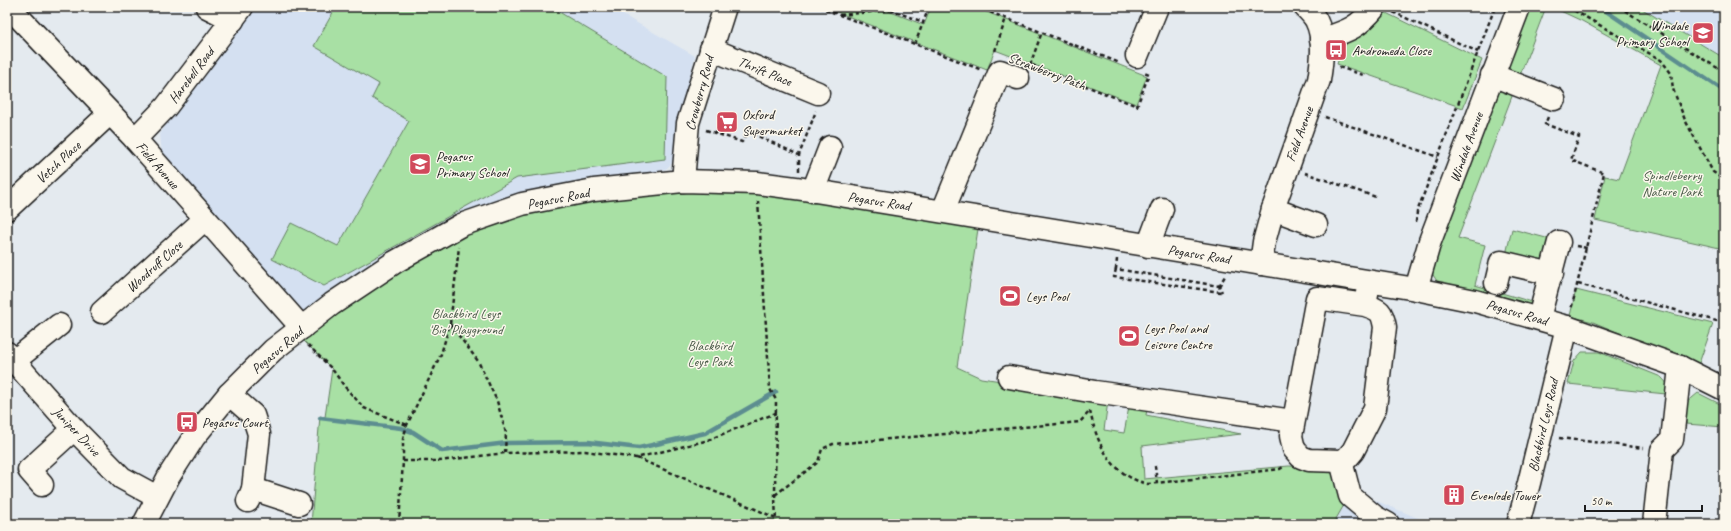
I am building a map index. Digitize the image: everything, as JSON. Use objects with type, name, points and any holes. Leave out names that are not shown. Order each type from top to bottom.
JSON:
[{"type":"street","points":[[207,7],[237,14]]},
{"type":"street","name":"Crowberry Road","points":[[683,181],[688,124],[725,7]]},
{"type":"street","points":[[1130,60],[1157,7]]},
{"type":"street","name":"Field Avenue","points":[[1261,264],[1264,242],[1273,208],[1319,80],[1322,50],[1316,20],[1306,7]]},
{"type":"street","name":"Windale Avenue","points":[[1416,289],[1430,241],[1519,7]]},
{"type":"street","points":[[1322,50],[1381,9]]},
{"type":"street","name":"Field Avenue","points":[[9,11],[135,140],[205,219],[299,330]]},
{"type":"street","name":"Harebell Road","points":[[135,140],[166,107],[237,14]]},
{"type":"street","name":"Thrift Place","points":[[711,49],[818,93]]},
{"type":"street","name":"Strawberry Path","points":[[943,211],[1000,71],[1021,70]]},
{"type":"street","points":[[1492,75],[1554,99]]},
{"type":"street","name":"Vetch Place","points":[[7,209],[110,114]]},
{"type":"street","points":[[806,190],[830,147]]},
{"type":"street","name":"Pegasus Road","points":[[144,524],[169,476],[194,437],[229,394],[274,350],[299,330],[332,304],[395,262],[461,225],[522,204],[594,190],[683,181],[757,183],[806,190],[943,211],[1475,300],[1567,327],[1680,368],[1724,390]]},
{"type":"street","points":[[1273,208],[1316,225]]},
{"type":"street","points":[[1148,246],[1162,209]]},
{"type":"street","name":"Woodruff Close","points":[[102,312],[205,219]]},
{"type":"street","points":[[1539,318],[1552,274],[1559,242]]},
{"type":"street","points":[[1496,283],[1501,262],[1552,274]]},
{"type":"street","points":[[1365,305],[1369,282]]},
{"type":"street","points":[[1317,298],[1365,305],[1377,309],[1383,315],[1385,327],[1375,408],[1353,451],[1347,458],[1341,461],[1309,460],[1301,457],[1294,449],[1291,436],[1293,421],[1317,298]]},
{"type":"street","points":[[11,357],[59,324]]},
{"type":"street","name":"Blackbird Leys Road","points":[[1518,524],[1567,327]]},
{"type":"street","name":"Juniper Drive","points":[[11,357],[74,429],[122,478],[158,497]]},
{"type":"street","points":[[1654,524],[1662,450],[1672,440],[1680,368]]},
{"type":"street","points":[[1009,377],[1093,401],[1293,421]]},
{"type":"street","points":[[229,394],[253,415],[259,434],[250,495],[299,504]]},
{"type":"street","points":[[42,485],[29,470],[74,429]]},
{"type":"street","points":[[1341,461],[1350,496],[1375,517],[1388,524]]},
{"type":"path","name":"Strawberry Path","points":[[820,7],[987,72]]},
{"type":"path","points":[[833,12],[836,7]]},
{"type":"path","points":[[883,7],[923,22]]},
{"type":"path","points":[[839,15],[891,10],[894,7]]},
{"type":"path","points":[[915,44],[929,7]]},
{"type":"path","points":[[977,7],[1130,60]]},
{"type":"path","points":[[1416,226],[1417,212],[1495,7]]},
{"type":"path","points":[[1568,7],[1661,60],[1670,73],[1673,89],[1685,120],[1713,172],[1724,180]]},
{"type":"path","points":[[1620,7],[1724,72]]},
{"type":"path","points":[[1381,9],[1478,52]]},
{"type":"path","points":[[995,51],[1006,18]]},
{"type":"path","points":[[1322,50],[1363,75]]},
{"type":"path","name":"Strawberry Path","points":[[992,58],[995,51],[1001,53]]},
{"type":"path","name":"Strawberry Path","points":[[1021,70],[1137,106],[1149,74],[1138,70],[1130,60]]},
{"type":"path","points":[[806,190],[799,155],[822,94],[818,93]]},
{"type":"path","points":[[1554,99],[1545,124],[1579,137],[1571,160],[1604,172],[1567,327]]},
{"type":"path","points":[[1307,111],[1438,157]]},
{"type":"path","points":[[688,124],[742,142],[747,131],[799,155]]},
{"type":"path","points":[[1287,167],[1376,197]]},
{"type":"path","points":[[757,183],[770,389],[776,400],[774,494],[776,524]]},
{"type":"path","points":[[399,524],[403,439],[407,425],[441,354],[450,324],[461,225]]},
{"type":"path","points":[[1116,270],[1219,286],[1222,292],[1114,277],[1120,241]]},
{"type":"path","points":[[1578,284],[1724,323]]},
{"type":"path","points":[[450,324],[478,361],[497,401],[506,433],[505,451]]},
{"type":"path","points":[[299,330],[364,408],[407,425]]},
{"type":"path","points":[[1093,401],[1094,430],[1102,448],[1112,462],[1126,476],[1137,482],[1148,484],[1280,469],[1301,457]]},
{"type":"path","points":[[774,494],[818,462],[822,449],[833,444],[1080,422],[1093,401]]},
{"type":"path","points":[[636,458],[705,441],[776,413]]},
{"type":"path","points":[[1539,436],[1662,450]]},
{"type":"path","points":[[403,461],[439,460],[505,451],[585,451],[636,458],[776,518]]},
{"type":"path","points":[[1155,466],[1157,483]]},
{"type":"shaded area","name":"Pegasus Primary School","points":[[242,7],[609,7],[695,56],[678,126],[676,159],[666,169],[594,190],[302,328],[162,155],[160,134]]},
{"type":"shaded area","name":"Windale Primary School","points":[[1639,7],[1724,7],[1724,58]]},
{"type":"shaded area","points":[[1353,491],[1432,524],[1333,524]]},
{"type":"green space","points":[[336,7],[551,7],[667,77],[665,159],[517,178],[324,286],[272,259],[291,223],[338,246],[409,121],[372,98],[379,84],[314,46]]},
{"type":"green space","points":[[824,7],[878,7],[924,25],[931,7],[974,7],[1147,76],[1136,104],[995,50],[987,70]]},
{"type":"green space","points":[[1528,7],[1546,7],[1458,238],[1485,245],[1475,285],[1532,302],[1529,309],[1440,286],[1430,270]]},
{"type":"green space","name":"Spindleberry Nature Park","points":[[1552,7],[1639,7],[1724,58],[1724,249],[1595,220],[1605,176],[1619,179],[1661,65],[1582,21]]},
{"type":"green space","points":[[1378,9],[1482,60],[1463,108],[1337,64],[1342,49]]},
{"type":"green space","name":"Blackbird Leys Park","points":[[683,181],[943,211],[978,229],[957,367],[981,378],[1103,396],[1108,401],[1104,430],[1124,433],[1129,407],[1148,404],[1146,415],[1241,434],[1142,446],[1144,479],[1289,466],[1331,469],[1344,505],[1333,524],[311,524],[320,416],[325,417],[332,369],[302,339],[302,328],[461,225]]},
{"type":"green space","points":[[1512,229],[1550,239],[1542,267],[1508,259],[1507,250]]},
{"type":"green space","points":[[1576,290],[1713,324],[1698,366],[1593,322],[1570,316]]},
{"type":"green space","points":[[1582,352],[1599,352],[1661,377],[1667,385],[1668,389],[1666,394],[1568,384],[1574,361]]},
{"type":"green space","points":[[1698,393],[1724,406],[1724,427],[1686,424],[1686,403]]},
{"type":"waterway","points":[[1600,7],[1724,91]]},
{"type":"waterway","points":[[320,418],[401,428],[413,432],[442,451],[507,443],[588,442],[639,448],[705,433],[776,392]]},
{"type":"place","name":"Windale Primary School","points":[[1703,33]]},
{"type":"place","name":"Andromeda Close","points":[[1336,50]]},
{"type":"place","name":"Oxford Supermarket","points":[[727,122]]},
{"type":"place","name":"Pegasus Primary School","points":[[420,164]]},
{"type":"place","name":"Leys Pool","points":[[1010,296]]},
{"type":"place","name":"Leys Pool and Leisure Centre","points":[[1129,336]]},
{"type":"place","name":"Pegasus Court","points":[[187,422]]},
{"type":"place","name":"Evenlode Tower","points":[[1454,495]]},
{"type":"park label","name":"Blackbird Leys 'Big' Playground","points":[[466,322]]}]
